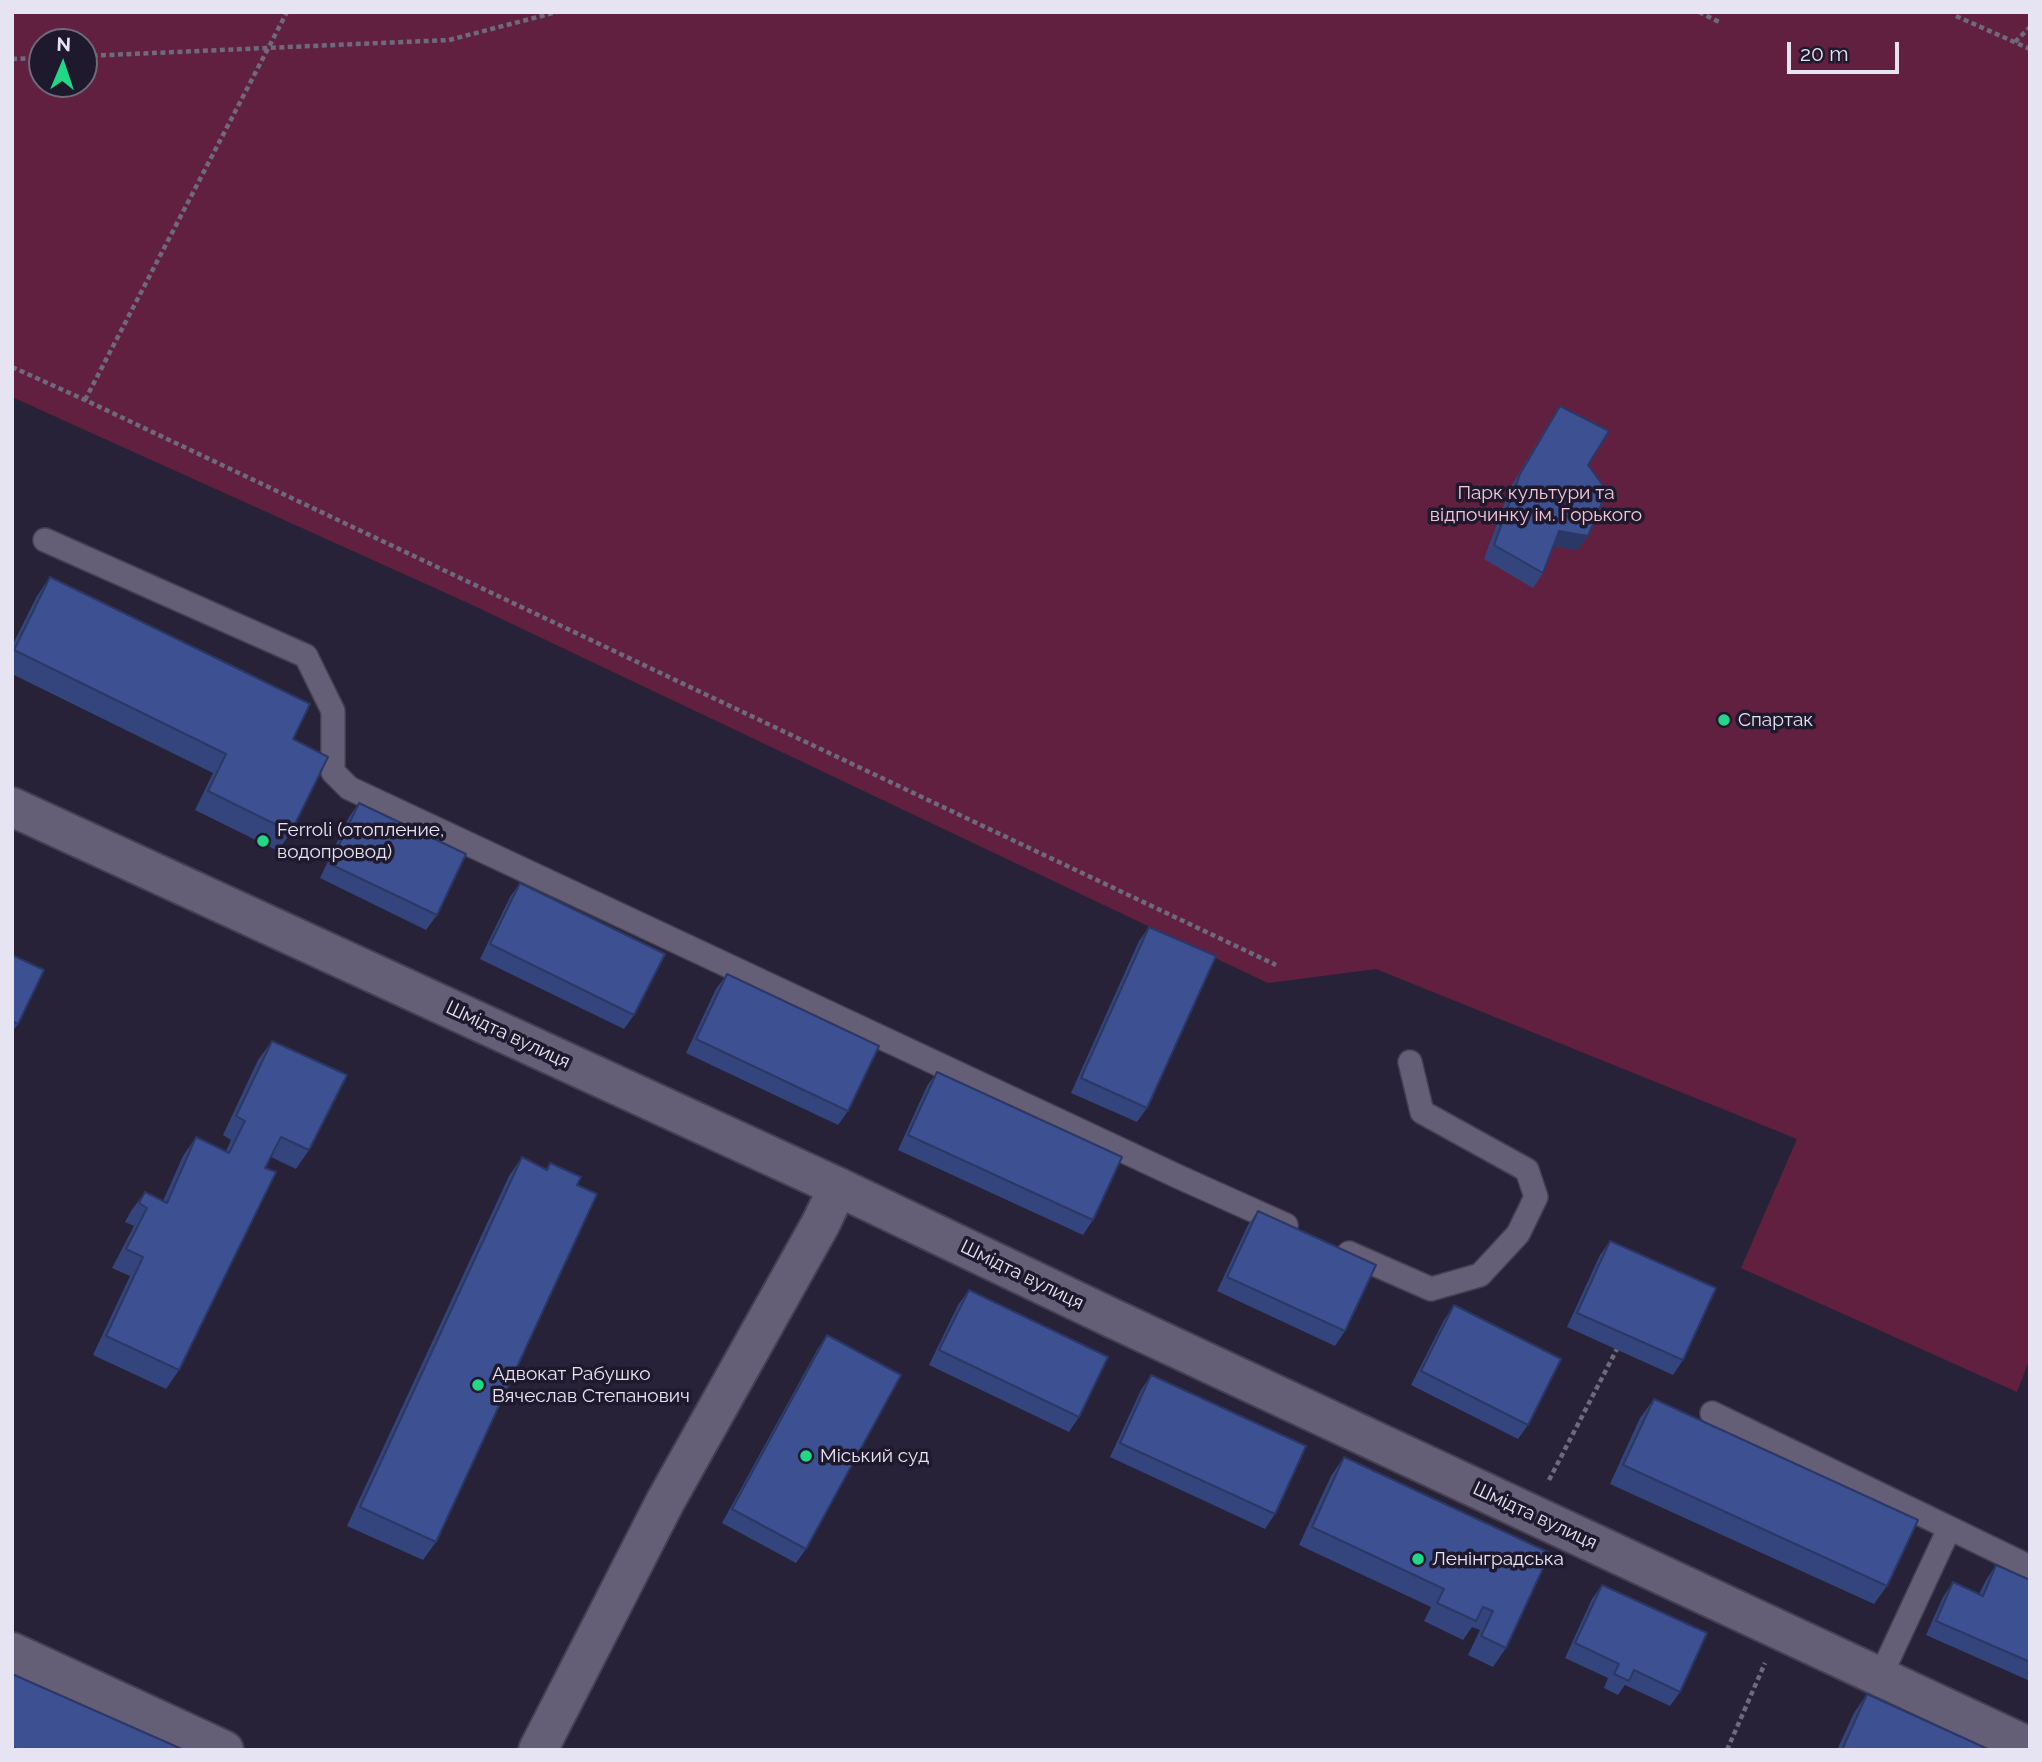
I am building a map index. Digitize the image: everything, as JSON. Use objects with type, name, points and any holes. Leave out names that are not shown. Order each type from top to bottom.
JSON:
[{"type":"street","name":"Шмідта вулиця","points":[[12,807],[838,1187],[1114,1319],[2030,1747]]},
{"type":"street","points":[[538,1750],[665,1502],[821,1223],[838,1187]]},
{"type":"street","points":[[12,1652],[224,1750]]},
{"type":"lane","points":[[45,540],[306,656],[334,711],[333,772],[349,788],[1179,1177],[1305,1233]]},
{"type":"lane","points":[[1330,1244],[1431,1290],[1480,1275],[1518,1234],[1536,1197],[1527,1170],[1422,1112],[1410,1062]]},
{"type":"lane","points":[[1712,1413],[2030,1567]]},
{"type":"lane","points":[[1880,1677],[1949,1529]]},
{"type":"path","points":[[85,400],[286,12]]},
{"type":"path","points":[[98,56],[449,40],[557,12]]},
{"type":"path","points":[[1699,12],[1719,22]]},
{"type":"path","points":[[1956,16],[2030,49]]},
{"type":"path","points":[[2015,42],[2030,27]]},
{"type":"path","points":[[12,367],[1276,965]]},
{"type":"path","points":[[1549,1480],[1616,1349]]},
{"type":"path","points":[[1727,1750],[1780,1630]]},
{"type":"green space","name":"Парк культури та відпочинку ім. Горького","points":[[12,12],[2030,12],[2030,1358],[2017,1392],[1741,1268],[1797,1139],[1376,969],[1268,983],[468,603],[12,397]]},
{"type":"building","points":[[1560,406],[1609,431],[1588,465],[1607,491],[1588,536],[1559,531],[1543,573],[1494,545],[1520,474]]},
{"type":"building","points":[[50,577],[310,704],[293,739],[328,757],[291,832],[208,791],[226,754],[14,650]]},
{"type":"building","points":[[359,803],[466,854],[437,915],[330,864]]},
{"type":"building","points":[[520,883],[665,954],[634,1015],[490,944]]},
{"type":"building","points":[[1149,927],[1216,956],[1147,1108],[1081,1078]]},
{"type":"building","points":[[12,955],[44,970],[18,1024],[12,1021]]},
{"type":"building","points":[[727,974],[879,1046],[848,1111],[696,1039]]},
{"type":"building","points":[[272,1041],[347,1075],[309,1150],[281,1137],[265,1168],[276,1172],[179,1370],[106,1336],[143,1257],[126,1249],[147,1208],[139,1203],[145,1192],[167,1203],[196,1137],[229,1153],[245,1121],[236,1116]]},
{"type":"building","points":[[937,1072],[1122,1157],[1093,1220],[908,1135]]},
{"type":"building","points":[[522,1157],[547,1170],[550,1163],[581,1177],[577,1185],[597,1194],[436,1542],[360,1507]]},
{"type":"building","points":[[1258,1211],[1376,1265],[1345,1331],[1227,1277]]},
{"type":"building","points":[[1610,1241],[1716,1288],[1683,1360],[1577,1313]]},
{"type":"building","points":[[969,1290],[1108,1357],[1079,1417],[939,1350]]},
{"type":"building","points":[[1454,1305],[1561,1359],[1528,1425],[1421,1371]]},
{"type":"building","name":"Міський суд","points":[[827,1335],[901,1375],[806,1549],[732,1509]]},
{"type":"building","points":[[1151,1375],[1306,1446],[1275,1514],[1120,1443]]},
{"type":"building","points":[[1654,1399],[1918,1520],[1887,1586],[1623,1465]]},
{"type":"building","name":"Ленінградська","points":[[1344,1457],[1550,1553],[1506,1648],[1481,1636],[1493,1611],[1483,1607],[1476,1621],[1437,1603],[1444,1589],[1312,1527]]},
{"type":"building","points":[[1996,1565],[2030,1580],[2030,1662],[1936,1621],[1953,1582],[1983,1596]]},
{"type":"building","points":[[1602,1585],[1707,1633],[1680,1692],[1634,1670],[1629,1681],[1614,1674],[1619,1664],[1575,1643]]},
{"type":"building","points":[[12,1674],[184,1750],[19,1750],[12,1747]]},
{"type":"building","points":[[1867,1694],[1990,1750],[1842,1750]]},
{"type":"place","name":"Спартак","points":[[1724,720]]},
{"type":"place","name":"Ferroli (отопление, водопровод)","points":[[263,841]]},
{"type":"place","name":"Адвокат Рабушко Вячеслав Степанович","points":[[478,1385]]},
{"type":"place","name":"Міський суд","points":[[806,1456]]},
{"type":"place","name":"Ленінградська","points":[[1418,1559]]}]
